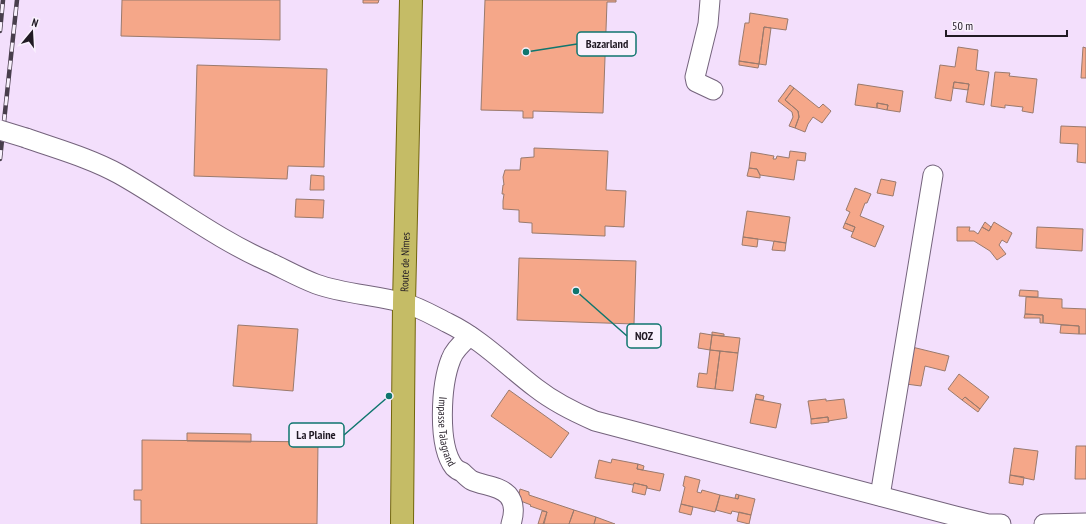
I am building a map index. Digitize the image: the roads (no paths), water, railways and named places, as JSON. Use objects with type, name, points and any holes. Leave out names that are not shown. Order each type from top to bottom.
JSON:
[{"type":"main road","name":"Route de Nîmes","points":[[402,524],[404,303],[411,0]]},
{"type":"street","points":[[710,0],[708,24],[695,77],[696,82],[712,90]]},
{"type":"street","points":[[0,130],[87,160],[117,173],[159,197],[215,233],[260,258],[316,284],[365,296],[404,303],[449,323],[496,355],[537,389],[565,408],[595,421],[988,524],[1001,524]]},
{"type":"street","points":[[880,496],[933,175]]},
{"type":"street","name":"Impasse Talagrand","points":[[470,336],[451,358],[446,376],[442,424],[446,449],[454,467],[472,480],[500,489],[509,496],[513,505],[513,518],[511,524]]},
{"type":"street","points":[[1044,524],[1086,523]]},
{"type":"railway","points":[[0,31],[3,0]]},
{"type":"railway","points":[[0,159],[17,0]]},
{"type":"place","name":"Bazarland","points":[[526,52]]},
{"type":"place","name":"NOZ","points":[[576,291]]},
{"type":"place","name":"La Plaine","points":[[389,396]]}]
